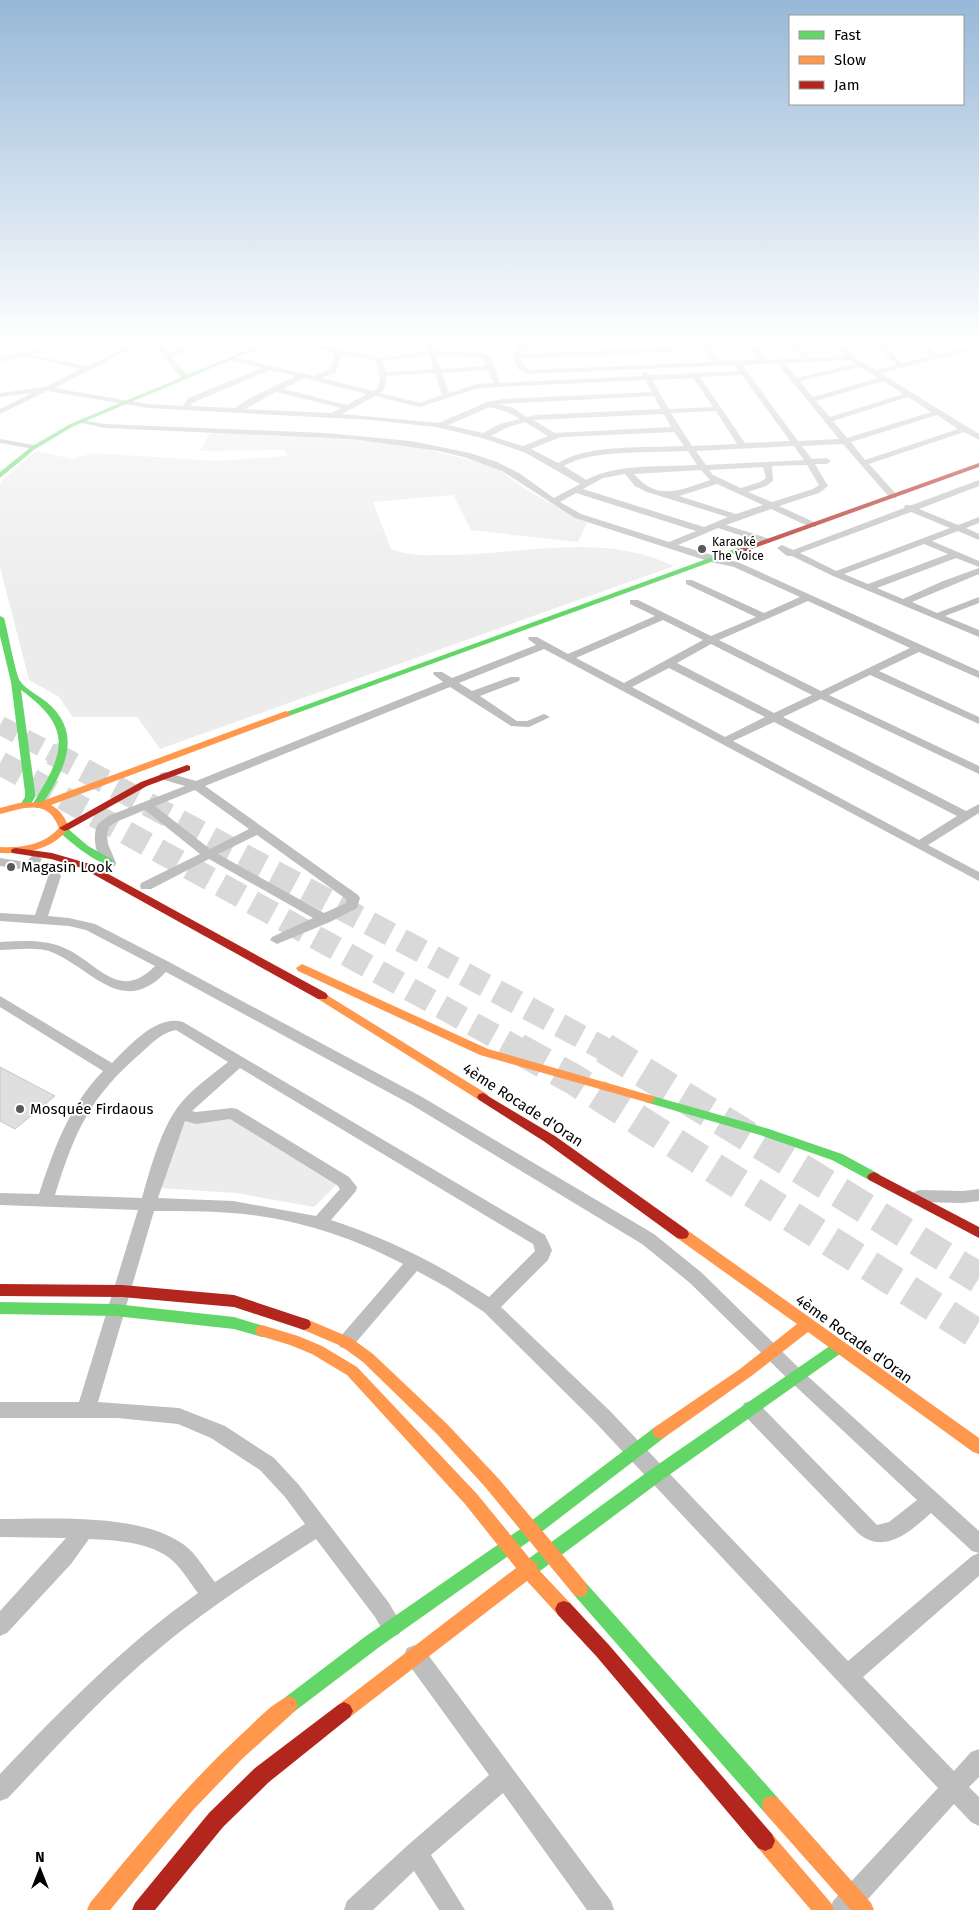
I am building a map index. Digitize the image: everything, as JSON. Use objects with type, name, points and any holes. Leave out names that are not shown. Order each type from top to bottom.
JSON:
[{"type":"main road","points":[[0,476],[18,458],[65,431]]},
{"type":"main road","points":[[778,549],[813,525],[979,465]]},
{"type":"main road","points":[[39,805],[298,709],[714,560],[778,549],[910,507],[979,481]]},
{"type":"main road","points":[[684,584],[755,558]]},
{"type":"main road","points":[[629,604],[652,596]]},
{"type":"main road","points":[[0,618],[15,682],[30,792],[30,798],[25,805]]},
{"type":"main road","points":[[481,658],[551,632]]},
{"type":"main road","points":[[434,676],[456,668]]},
{"type":"main road","points":[[15,682],[54,715],[63,732],[65,742],[63,756],[39,805]]},
{"type":"main road","points":[[16,851],[36,847],[114,800],[165,776],[201,762]]},
{"type":"main road","points":[[0,811],[25,805],[39,805],[52,808],[60,813],[64,819],[60,832]]},
{"type":"main road","points":[[60,832],[121,870]]},
{"type":"main road","name":"4ème Rocade d'Oran","points":[[0,853],[16,851],[41,853],[66,858],[86,866],[299,982],[550,1139],[688,1236],[979,1447]]},
{"type":"main road","points":[[142,883],[163,895]]},
{"type":"main road","name":"4ème Rocade d'Oran","points":[[294,964],[484,1052],[764,1132],[837,1157],[979,1233]]},
{"type":"main road","points":[[0,1290],[122,1291],[234,1301],[292,1319],[346,1342],[368,1358],[442,1429],[492,1484],[550,1555],[853,1906]]},
{"type":"main road","points":[[0,1308],[115,1310],[234,1322],[293,1340],[317,1350],[352,1371],[471,1499],[528,1570],[602,1651],[824,1910]]},
{"type":"main road","points":[[97,1910],[185,1802],[241,1746],[312,1687],[392,1627],[510,1546],[634,1450],[773,1354],[808,1324]]},
{"type":"main road","points":[[142,1910],[216,1820],[262,1775],[415,1655],[656,1475],[839,1347]]},
{"type":"street","points":[[231,431],[350,436],[414,445],[502,467],[578,516],[671,544],[714,560],[737,564],[979,675]]},
{"type":"street","points":[[463,431],[523,449],[558,466],[586,484]]},
{"type":"street","points":[[484,436],[493,431]]},
{"type":"street","points":[[546,431],[554,436]]},
{"type":"street","points":[[523,449],[554,436],[639,431]]},
{"type":"street","points":[[677,431],[703,468],[717,481],[813,525]]},
{"type":"street","points":[[733,431],[742,446]]},
{"type":"street","points":[[671,544],[736,517],[823,488],[824,482],[786,431]]},
{"type":"street","points":[[838,431],[893,496]]},
{"type":"street","points":[[558,466],[571,458],[581,455],[846,441],[877,431]]},
{"type":"street","points":[[864,463],[959,431]]},
{"type":"street","points":[[968,431],[979,438]]},
{"type":"street","points":[[0,441],[34,448]]},
{"type":"street","points":[[554,502],[600,476],[628,472],[827,461]]},
{"type":"street","points":[[741,491],[763,484],[770,479],[767,464]]},
{"type":"street","points":[[628,472],[638,484],[736,517]]},
{"type":"street","points":[[670,496],[717,481]]},
{"type":"street","points":[[576,490],[703,530]]},
{"type":"street","points":[[910,507],[979,537]]},
{"type":"street","points":[[836,574],[979,520]]},
{"type":"street","points":[[717,525],[979,634]]},
{"type":"street","points":[[924,541],[979,564]]},
{"type":"street","points":[[869,588],[955,555]]},
{"type":"street","points":[[904,602],[946,583],[979,571]]},
{"type":"street","points":[[684,584],[764,617]]},
{"type":"street","points":[[623,688],[712,640],[809,598]]},
{"type":"street","points":[[937,616],[979,600]]},
{"type":"street","points":[[629,604],[712,640],[821,695],[979,770]]},
{"type":"street","points":[[567,658],[662,617]]},
{"type":"street","points":[[533,639],[979,876]]},
{"type":"street","points":[[110,863],[100,838],[104,825],[112,819],[545,645]]},
{"type":"street","points":[[725,741],[918,648]]},
{"type":"street","points":[[668,663],[966,816]]},
{"type":"street","points":[[870,671],[979,721]]},
{"type":"street","points":[[434,676],[452,683],[473,695],[518,725],[529,724],[544,717]]},
{"type":"street","points":[[473,695],[516,679]]},
{"type":"street","points":[[165,776],[196,785],[353,897],[352,905],[277,940]]},
{"type":"street","points":[[147,806],[210,855],[324,919]]},
{"type":"street","points":[[921,844],[979,808]]},
{"type":"street","points":[[142,883],[210,855],[257,830]]},
{"type":"street","points":[[30,866],[60,832]]},
{"type":"street","points":[[0,853],[55,876],[40,919]]},
{"type":"street","points":[[0,917],[69,922],[90,927],[417,1101],[648,1239],[696,1278],[797,1377],[979,1544]]},
{"type":"street","points":[[1,948],[36,947],[58,950],[113,984],[128,987],[141,984],[164,965]]},
{"type":"street","points":[[0,1001],[113,1070]]},
{"type":"street","points":[[44,1200],[76,1117],[113,1070],[159,1031],[174,1025],[184,1027],[361,1136],[539,1240],[544,1250],[542,1254],[490,1307]]},
{"type":"street","points":[[86,1410],[165,1149],[183,1110],[196,1096],[239,1061]]},
{"type":"street","points":[[183,1110],[190,1117],[196,1118],[232,1113],[342,1181],[349,1187],[348,1191],[319,1223]]},
{"type":"street","points":[[908,1194],[924,1197],[979,1195]]},
{"type":"street","points":[[0,1199],[249,1208],[319,1223],[357,1235],[389,1249],[454,1283],[490,1307],[634,1450],[846,1676],[979,1814]]},
{"type":"street","points":[[346,1342],[414,1263]]},
{"type":"street","points":[[751,1409],[858,1520],[874,1533],[886,1534],[895,1530],[932,1499]]},
{"type":"street","points":[[0,1410],[86,1410],[179,1416],[218,1432],[267,1464],[292,1491],[382,1610],[392,1627]]},
{"type":"street","points":[[0,1790],[117,1672],[152,1641],[212,1596],[318,1527]]},
{"type":"street","points":[[0,1528],[117,1532],[144,1537],[176,1551],[212,1596]]},
{"type":"street","points":[[0,1626],[64,1557],[84,1530]]},
{"type":"street","points":[[846,1676],[979,1563]]},
{"type":"street","points":[[415,1655],[602,1910]]},
{"type":"street","points":[[853,1906],[954,1786],[979,1760]]},
{"type":"street","points":[[356,1910],[416,1853],[504,1777]]},
{"type":"street","points":[[416,1853],[453,1910]]},
{"type":"shaded area","points":[[210,432],[352,438],[419,447],[495,467],[528,491],[587,523],[578,542],[471,530],[453,495],[373,502],[391,549],[399,552],[421,555],[451,555],[564,547],[591,547],[647,556],[674,566],[160,749],[137,717],[73,717],[59,697],[29,680],[0,567],[0,485],[2,480],[36,451],[72,459],[93,453],[216,461],[287,456],[285,450],[200,451]]},
{"type":"shaded area","points":[[223,1112],[338,1183],[314,1207],[236,1193],[159,1188],[180,1127],[189,1114]]},
{"type":"building","name":"Mosquée Firdaous","points":[[0,1067],[55,1096],[15,1129],[0,1121]]},
{"type":"tunnel","points":[[0,725],[54,754]]},
{"type":"tunnel","points":[[52,753],[606,1050]]},
{"type":"tunnel","points":[[0,763],[520,1050]]},
{"type":"tunnel","points":[[517,1048],[573,1079],[979,1335]]},
{"type":"tunnel","points":[[604,1048],[979,1278]]},
{"type":"traffic: fast","points":[[0,476],[33,448],[62,431]]},
{"type":"traffic: fast","points":[[286,714],[740,550]]},
{"type":"traffic: fast","points":[[0,618],[15,682],[30,792],[30,797],[25,805]]},
{"type":"traffic: fast","points":[[15,682],[50,709],[61,725],[63,737],[61,760],[37,805]]},
{"type":"traffic: fast","points":[[63,830],[84,848],[109,862]]},
{"type":"traffic: fast","points":[[649,1099],[764,1132],[837,1157],[874,1177]]},
{"type":"traffic: fast","points":[[0,1308],[115,1310],[234,1323],[262,1331]]},
{"type":"traffic: fast","points":[[530,1568],[656,1475],[839,1347]]},
{"type":"traffic: fast","points":[[289,1705],[372,1642],[525,1535],[660,1432]]},
{"type":"traffic: fast","points":[[580,1589],[771,1805]]},
{"type":"traffic: slow","points":[[41,805],[286,714]]},
{"type":"traffic: slow","points":[[0,811],[29,804],[38,804],[54,811],[60,818],[64,828],[51,840],[35,847],[18,850],[0,850]]},
{"type":"traffic: slow","points":[[302,968],[484,1052],[649,1099]]},
{"type":"traffic: slow","points":[[322,996],[483,1097]]},
{"type":"traffic: slow","points":[[682,1234],[979,1447]]},
{"type":"traffic: slow","points":[[304,1324],[346,1342],[368,1358],[442,1429],[492,1483],[580,1589]]},
{"type":"traffic: slow","points":[[660,1432],[745,1373],[808,1324]]},
{"type":"traffic: slow","points":[[262,1331],[293,1340],[317,1350],[352,1371],[471,1499],[528,1570],[564,1609]]},
{"type":"traffic: slow","points":[[344,1711],[530,1568]]},
{"type":"traffic: slow","points":[[97,1910],[187,1802],[261,1728],[289,1705]]},
{"type":"traffic: slow","points":[[771,1805],[864,1910]]},
{"type":"traffic: slow","points":[[765,1841],[824,1910]]},
{"type":"traffic: jam","points":[[740,550],[979,465]]},
{"type":"traffic: jam","points":[[64,828],[144,784],[187,768]]},
{"type":"traffic: jam","points":[[16,851],[52,856],[86,866],[322,996]]},
{"type":"traffic: jam","points":[[483,1097],[550,1139],[682,1234]]},
{"type":"traffic: jam","points":[[874,1177],[979,1233]]},
{"type":"traffic: jam","points":[[0,1290],[122,1291],[234,1301],[304,1324]]},
{"type":"traffic: jam","points":[[564,1609],[603,1651],[765,1841]]},
{"type":"traffic: jam","points":[[142,1910],[216,1820],[262,1775],[344,1711]]},
{"type":"place","name":"Karaoké The Voice","points":[[702,549]]},
{"type":"place","name":"Magasin Look","points":[[11,867]]},
{"type":"place","name":"Mosquée Firdaous","points":[[20,1109]]}]
